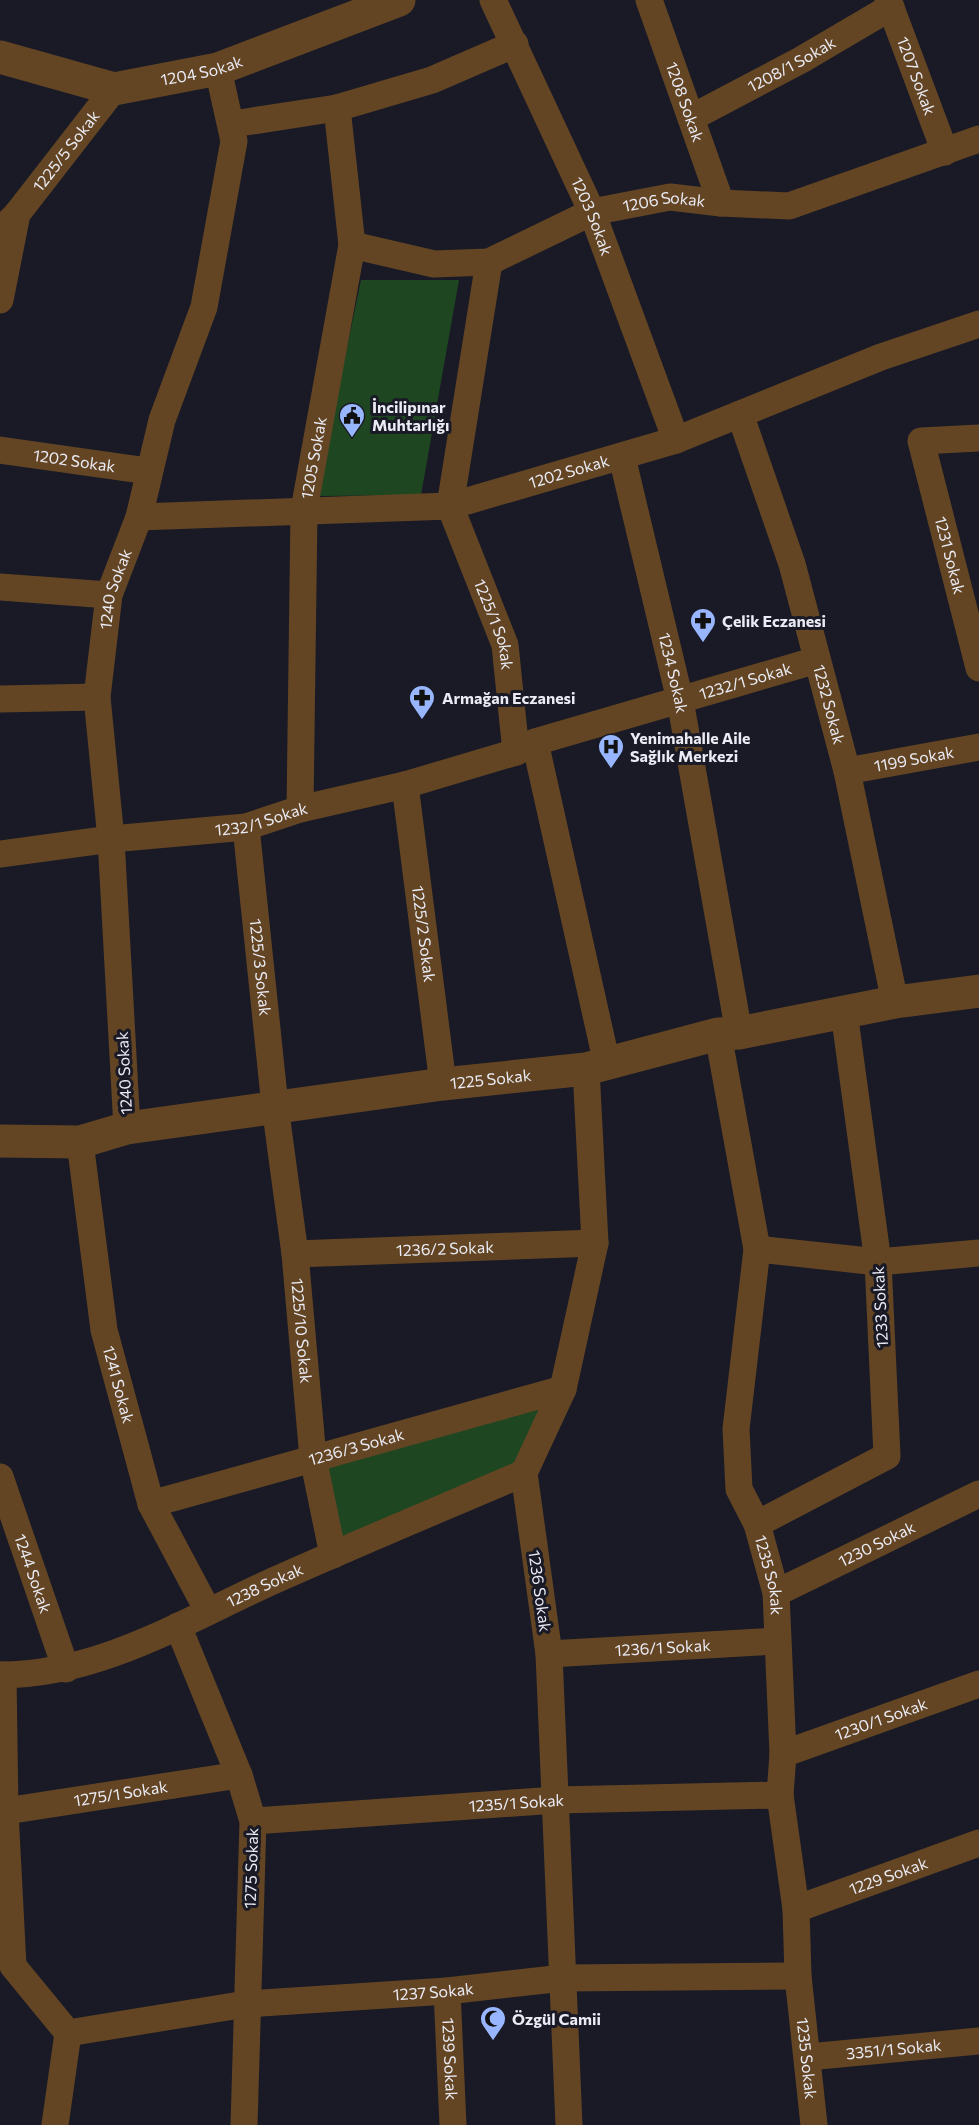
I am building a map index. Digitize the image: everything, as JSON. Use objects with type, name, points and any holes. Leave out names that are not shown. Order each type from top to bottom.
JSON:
[{"type":"street","name":"1204 Sokak","points":[[0,57],[114,89],[218,69],[399,0]]},
{"type":"street","name":"1203 Sokak","points":[[493,0],[592,212],[676,440]]},
{"type":"street","name":"1208 Sokak","points":[[649,0],[721,203]]},
{"type":"street","name":"1208/1 Sokak","points":[[691,118],[801,60],[890,4]]},
{"type":"street","name":"1207 Sokak","points":[[890,4],[945,152]]},
{"type":"street","points":[[232,124],[337,108],[432,80],[515,44]]},
{"type":"street","name":"1240 Sokak","points":[[127,1128],[111,839],[97,697],[109,595],[139,517],[148,471],[162,420],[204,307],[234,141],[218,69]]},
{"type":"street","name":"1225/5 Sokak","points":[[0,300],[8,223],[114,89]]},
{"type":"street","name":"1205 Sokak","points":[[300,809],[304,510],[352,245],[337,108]]},
{"type":"street","name":"1206 Sokak","points":[[352,245],[434,264],[489,262],[592,212],[670,197],[721,203],[789,206],[979,139]]},
{"type":"street","points":[[450,506],[489,262]]},
{"type":"street","name":"1202 Sokak","points":[[139,517],[450,506],[676,440],[880,357],[979,324]]},
{"type":"street","name":"1232 Sokak","points":[[740,414],[792,564],[847,771],[895,1002]]},
{"type":"street","name":"1231 Sokak","points":[[979,438],[921,441],[979,668]]},
{"type":"street","name":"1202 Sokak","points":[[0,450],[148,471]]},
{"type":"street","name":"1234 Sokak","points":[[622,457],[680,700],[729,1034]]},
{"type":"street","name":"1225/1 Sokak","points":[[450,506],[505,645],[597,1067]]},
{"type":"street","points":[[0,587],[109,595]]},
{"type":"street","name":"1232/1 Sokak","points":[[0,854],[111,839],[246,827],[300,809],[405,785],[817,660]]},
{"type":"street","points":[[0,699],[97,697]]},
{"type":"street","name":"1199 Sokak","points":[[847,771],[979,747]]},
{"type":"street","name":"1225/2 Sokak","points":[[405,785],[443,1084]]},
{"type":"street","name":"1225/3 Sokak","points":[[246,827],[275,1106]]},
{"type":"street","name":"1225 Sokak","points":[[0,1141],[80,1142],[127,1128],[275,1106],[597,1067],[729,1034],[895,1002],[979,991]]},
{"type":"street","name":"1233 Sokak","points":[[757,1524],[887,1456],[878,1262],[844,1012]]},
{"type":"street","name":"1235 Sokak","points":[[729,1034],[757,1249],[736,1429],[739,1489],[757,1524],[776,1593],[776,1641],[783,1754],[780,1796],[796,1909],[798,1976],[814,2125]]},
{"type":"street","points":[[524,1473],[562,1389],[595,1243],[597,1067]]},
{"type":"street","name":"1225/10 Sokak","points":[[275,1106],[295,1254],[313,1458],[333,1554]]},
{"type":"street","name":"1241 Sokak","points":[[80,1142],[104,1330],[151,1504],[208,1611]]},
{"type":"street","name":"1236/2 Sokak","points":[[295,1254],[595,1243]]},
{"type":"street","points":[[757,1249],[878,1262],[979,1253]]},
{"type":"street","name":"1236/3 Sokak","points":[[151,1504],[562,1389]]},
{"type":"street","name":"1238 Sokak","points":[[2,1675],[66,1669],[146,1642],[333,1554],[524,1473]]},
{"type":"street","name":"1236 Sokak","points":[[524,1473],[549,1654],[569,2125]]},
{"type":"street","name":"1244 Sokak","points":[[0,1477],[66,1669]]},
{"type":"street","name":"1230 Sokak","points":[[776,1593],[979,1494]]},
{"type":"street","name":"1275 Sokak","points":[[178,1626],[240,1775],[253,1821],[244,2125]]},
{"type":"street","name":"1236/1 Sokak","points":[[549,1654],[776,1641]]},
{"type":"street","points":[[2,1675],[2,1812],[6,1966],[68,2033],[55,2125]]},
{"type":"street","name":"1230/1 Sokak","points":[[783,1754],[979,1684]]},
{"type":"street","name":"1275/1 Sokak","points":[[2,1812],[240,1775]]},
{"type":"street","name":"1235/1 Sokak","points":[[253,1821],[557,1800],[780,1796]]},
{"type":"street","name":"1229 Sokak","points":[[796,1909],[979,1843]]},
{"type":"street","name":"1237 Sokak","points":[[68,2033],[246,2004],[447,1992],[563,1978],[798,1976]]},
{"type":"street","name":"1239 Sokak","points":[[447,1992],[453,2125]]},
{"type":"street","name":"3351/1 Sokak","points":[[808,2057],[979,2041]]},
{"type":"green space","points":[[361,280],[459,280],[421,495],[316,496]]},
{"type":"green space","points":[[563,1389],[524,1473],[333,1555],[313,1458]]},
{"type":"place","name":"İncilipınar Muhtarlığı","points":[[352,439]]},
{"type":"place","name":"Çelik Eczanesi","points":[[703,644]]},
{"type":"place","name":"Armağan Eczanesi","points":[[422,721]]},
{"type":"place","name":"Yenimahalle Aile Sağlık Merkezi","points":[[611,770]]},
{"type":"place","name":"Özgül Camii","points":[[493,2042]]}]
